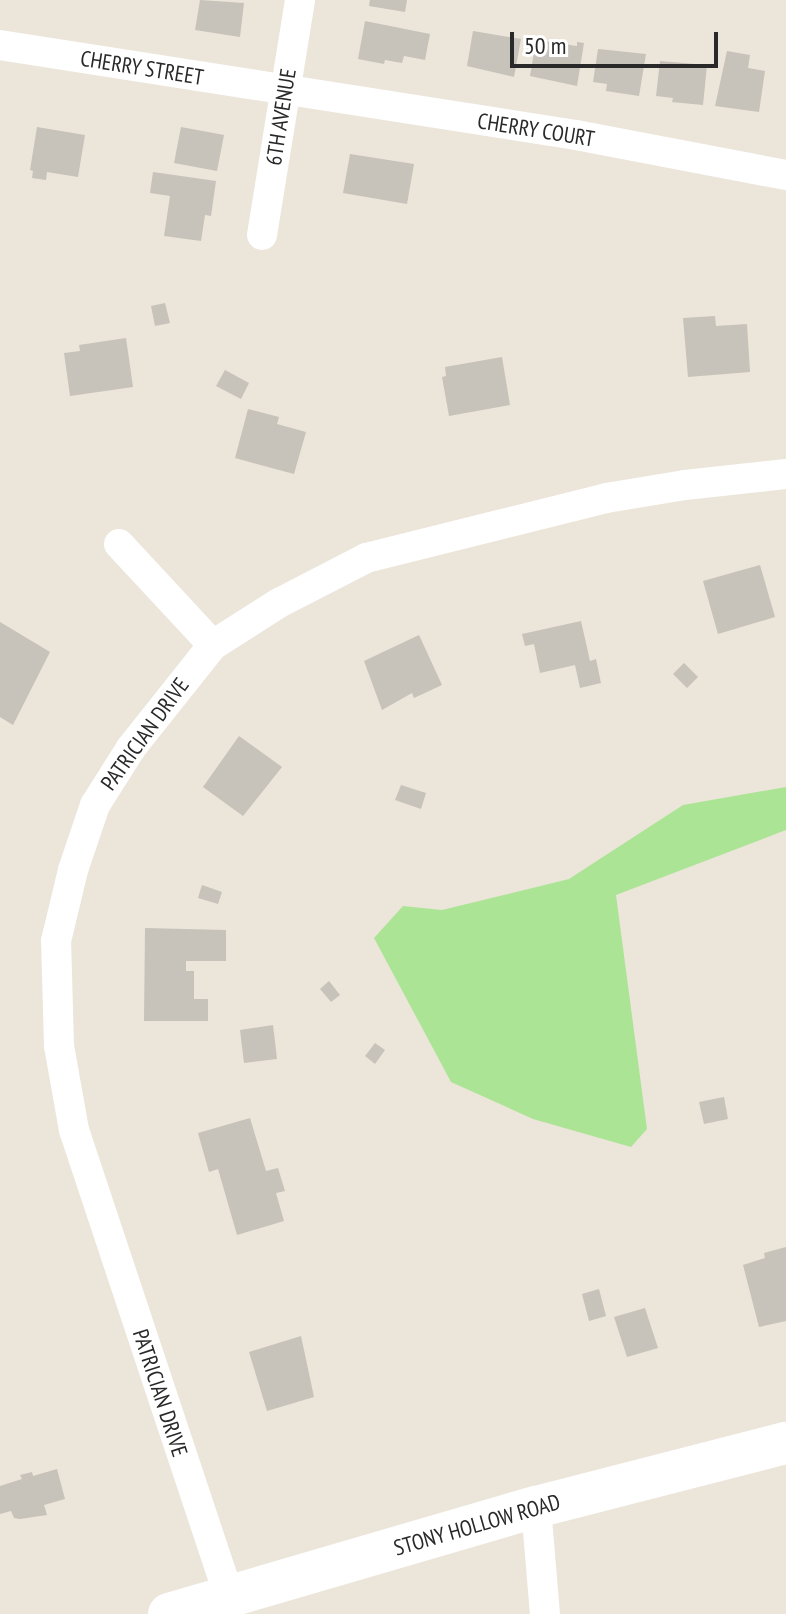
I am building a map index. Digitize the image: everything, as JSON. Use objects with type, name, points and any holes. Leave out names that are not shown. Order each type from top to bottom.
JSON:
[{"type":"street","name":"6TH AVENUE","points":[[262,235],[300,0]]},
{"type":"street","name":"CHERRY STREET","points":[[0,45],[285,92]]},
{"type":"street","name":"CHERRY COURT","points":[[285,92],[576,135],[786,175]]},
{"type":"street","name":"PATRICIAN DRIVE","points":[[229,1596],[74,1130],[59,1046],[56,941],[73,870],[95,805],[131,748],[213,645],[279,603],[366,558],[606,498],[685,485],[786,474]]},
{"type":"street","points":[[119,544],[213,645]]},
{"type":"street","name":"STONY HOLLOW ROAD","points":[[169,1614],[536,1507],[786,1443]]},
{"type":"street","points":[[536,1507],[545,1614]]},
{"type":"green space","points":[[786,787],[786,830],[616,895],[647,1129],[631,1147],[533,1119],[451,1082],[374,938],[403,906],[442,910],[569,879],[683,805]]},
{"type":"building","points":[[200,0],[244,3],[240,37],[195,30]]},
{"type":"building","points":[[370,0],[407,0],[405,12],[369,6]]},
{"type":"building","points":[[365,21],[430,34],[425,60],[404,56],[402,63],[385,60],[384,64],[358,59]]},
{"type":"building","points":[[473,31],[521,39],[514,77],[467,66]]},
{"type":"building","points":[[536,40],[577,46],[577,42],[584,43],[577,86],[530,76]]},
{"type":"building","points":[[598,49],[646,54],[639,96],[606,91],[607,84],[593,82]]},
{"type":"building","points":[[727,51],[750,55],[748,68],[765,71],[759,112],[715,106]]},
{"type":"building","points":[[660,61],[707,65],[703,105],[672,102],[673,98],[656,96]]},
{"type":"building","points":[[37,127],[85,135],[78,177],[47,172],[46,180],[32,178],[33,171],[30,170]]},
{"type":"building","points":[[181,127],[224,135],[217,171],[174,163]]},
{"type":"building","points":[[350,154],[414,164],[407,204],[343,193]]},
{"type":"building","points":[[153,172],[216,181],[211,216],[205,215],[201,241],[164,236],[170,196],[150,193]]},
{"type":"building","points":[[165,303],[170,323],[155,326],[151,306]]},
{"type":"building","points":[[715,316],[716,326],[747,324],[750,372],[688,377],[683,318]]},
{"type":"building","points":[[126,338],[133,387],[70,396],[64,353],[80,351],[79,345]]},
{"type":"building","points":[[502,357],[510,405],[449,416],[442,377],[446,376],[445,367]]},
{"type":"building","points":[[225,370],[249,383],[241,399],[216,386]]},
{"type":"building","points":[[248,409],[279,417],[277,424],[306,432],[294,474],[235,458]]},
{"type":"building","points":[[760,565],[775,617],[718,634],[703,581]]},
{"type":"building","points":[[581,621],[590,661],[596,659],[601,683],[580,688],[575,665],[540,673],[534,644],[525,646],[522,634]]},
{"type":"building","points":[[0,622],[50,652],[13,725],[0,717]]},
{"type":"building","points":[[419,635],[442,685],[414,698],[412,693],[382,710],[364,661]]},
{"type":"building","points":[[684,663],[698,677],[687,688],[673,674]]},
{"type":"building","points":[[239,736],[282,767],[243,816],[203,787]]},
{"type":"building","points":[[401,785],[426,793],[421,809],[395,800]]},
{"type":"building","points":[[202,885],[222,892],[218,904],[198,898]]},
{"type":"building","points":[[145,928],[226,930],[226,961],[186,961],[186,971],[194,971],[194,999],[208,999],[208,1021],[144,1021]]},
{"type":"building","points":[[329,981],[340,995],[331,1002],[320,989]]},
{"type":"building","points":[[273,1025],[277,1059],[244,1063],[240,1030]]},
{"type":"building","points":[[375,1043],[385,1050],[375,1064],[365,1056]]},
{"type":"building","points":[[724,1097],[728,1119],[704,1124],[699,1102]]},
{"type":"building","points":[[250,1118],[266,1171],[278,1168],[285,1191],[276,1193],[284,1221],[237,1235],[218,1169],[209,1172],[198,1133]]},
{"type":"building","points":[[786,1247],[786,1321],[759,1327],[743,1265],[765,1258],[764,1253]]},
{"type":"building","points":[[599,1289],[606,1316],[589,1321],[582,1294]]},
{"type":"building","points":[[645,1308],[658,1348],[627,1357],[614,1317]]},
{"type":"building","points":[[301,1336],[314,1397],[267,1411],[249,1352]]},
{"type":"building","points":[[57,1469],[65,1499],[44,1505],[47,1515],[20,1519],[14,1518],[11,1511],[0,1514],[0,1486],[22,1479],[20,1475],[32,1472],[33,1476]]}]
